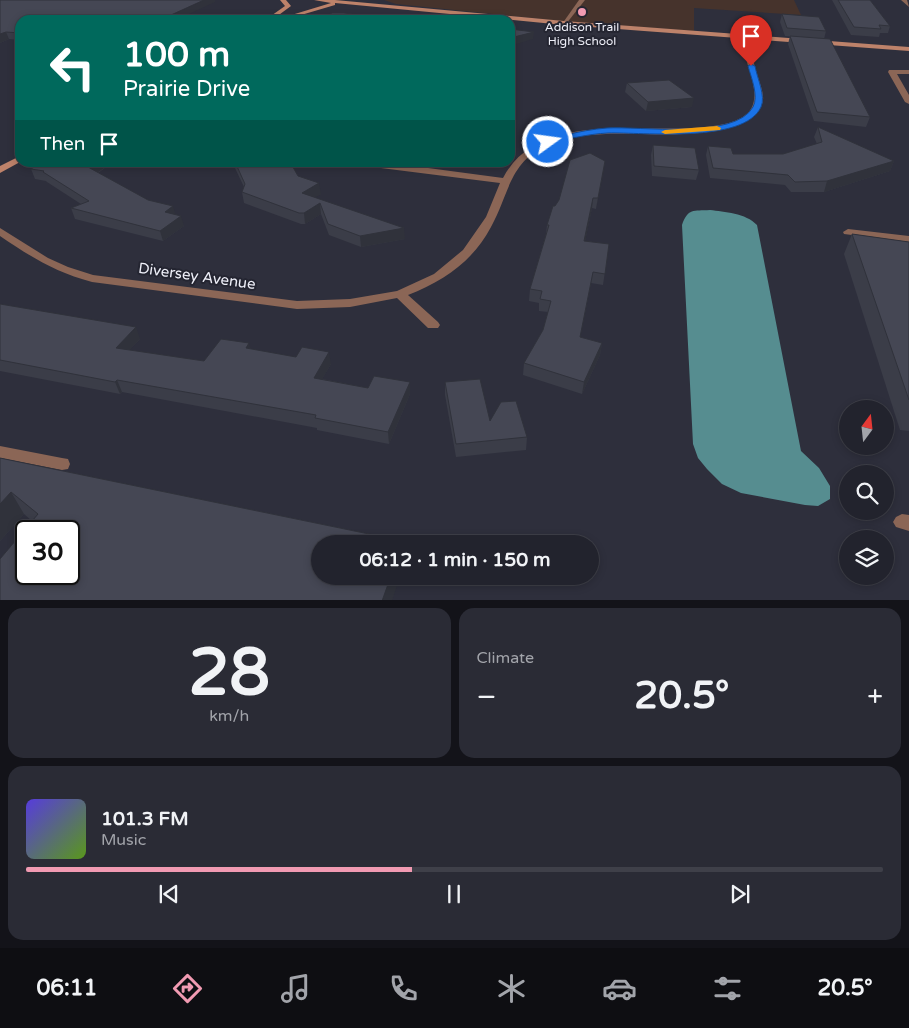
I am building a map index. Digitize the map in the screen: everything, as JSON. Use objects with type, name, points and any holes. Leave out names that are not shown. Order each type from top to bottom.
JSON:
[{"type":"main road","points":[[276,15],[288,6],[283,0]]},
{"type":"main road","points":[[317,0],[484,15]]},
{"type":"main road","points":[[296,15],[345,0]]},
{"type":"main road","points":[[378,0],[393,6]]},
{"type":"main road","points":[[338,3],[352,8],[419,15]]},
{"type":"main road","points":[[515,18],[876,55]]},
{"type":"main road","points":[[558,28],[564,23]]},
{"type":"main road","points":[[515,24],[747,41],[909,49]]},
{"type":"main road","points":[[886,55],[909,57]]},
{"type":"main road","points":[[0,170],[15,162]]},
{"type":"street","points":[[564,23],[582,0]]},
{"type":"street","points":[[904,0],[909,5]]},
{"type":"street","name":"Diversey Avenue","points":[[515,163],[528,151],[558,139],[607,131],[673,132],[711,130],[733,124],[750,116],[757,108],[759,99],[747,41]]},
{"type":"street","points":[[909,72],[892,72],[909,102]]},
{"type":"street","points":[[396,167],[505,181]]},
{"type":"street","name":"Diversey Avenue","points":[[0,231],[44,260],[64,270],[92,278],[297,305],[350,303],[400,294],[431,282],[456,266],[486,228],[512,167]]},
{"type":"street","points":[[848,232],[909,239]]},
{"type":"street","points":[[400,294],[433,325]]},
{"type":"street","points":[[0,452],[62,464]]},
{"type":"shaded area","name":"Addison Trail High School","points":[[384,0],[794,0],[801,15],[694,8],[694,31],[560,21],[396,4]]},
{"type":"shaded area","points":[[710,210],[741,216],[757,225],[801,451],[819,468],[830,486],[830,499],[818,506],[741,493],[722,484],[698,458],[693,444],[682,225],[689,213]]},
{"type":"building","points":[[0,0],[204,0],[171,15],[15,15],[15,33],[0,34]]},
{"type":"building","points":[[838,0],[870,0],[890,26],[879,25],[881,29],[854,27]]},
{"type":"building","points":[[344,13],[361,15],[328,15]]},
{"type":"building","points":[[782,14],[819,17],[826,31],[787,28]]},
{"type":"building","points":[[515,30],[534,32],[515,37]]},
{"type":"building","points":[[790,36],[830,39],[870,117],[817,112]]},
{"type":"building","points":[[669,80],[694,98],[648,102],[627,83]]},
{"type":"building","points":[[818,127],[894,161],[827,181],[795,182],[788,175],[713,168],[708,146],[731,148],[733,154],[783,154],[822,142]]},
{"type":"building","points":[[653,145],[695,148],[699,170],[654,166]]},
{"type":"building","points":[[590,153],[605,161],[598,198],[593,198],[584,241],[609,244],[605,274],[593,272],[580,337],[602,343],[584,382],[524,363],[543,330],[551,301],[540,299],[542,291],[530,289],[549,225],[547,225],[553,206],[559,200],[570,160]]},
{"type":"building","points":[[34,167],[88,167],[148,200],[173,206],[165,212],[181,216],[160,231],[71,208],[89,201],[44,171],[31,169]]},
{"type":"building","points":[[237,167],[293,167],[298,176],[319,183],[302,193],[404,228],[360,236],[328,224],[320,203],[304,213],[299,213],[242,192],[245,184]]},
{"type":"building","points":[[852,234],[909,242],[909,400]]},
{"type":"building","points":[[0,304],[136,327],[116,348],[204,361],[221,339],[249,343],[246,348],[296,357],[302,347],[329,352],[314,378],[368,388],[374,376],[410,382],[388,432],[315,418],[316,415],[117,380],[115,382],[0,360]]},
{"type":"building","points":[[480,379],[490,421],[501,402],[516,401],[527,437],[456,444],[445,382]]},
{"type":"building","points":[[0,458],[374,535],[311,535],[311,585],[388,585],[382,600],[0,600],[0,559],[15,541],[15,585],[80,585],[80,520],[33,520],[38,514],[11,492],[0,504]]},
{"type":"slow traffic","points":[[665,132],[689,132],[717,128]]},
{"type":"place","name":"Addison Trail High School","points":[[582,12]]},
{"type":"route","points":[[548,142],[587,133],[607,131],[689,132],[711,130],[733,124],[750,116],[757,108],[759,99],[751,66]]}]
